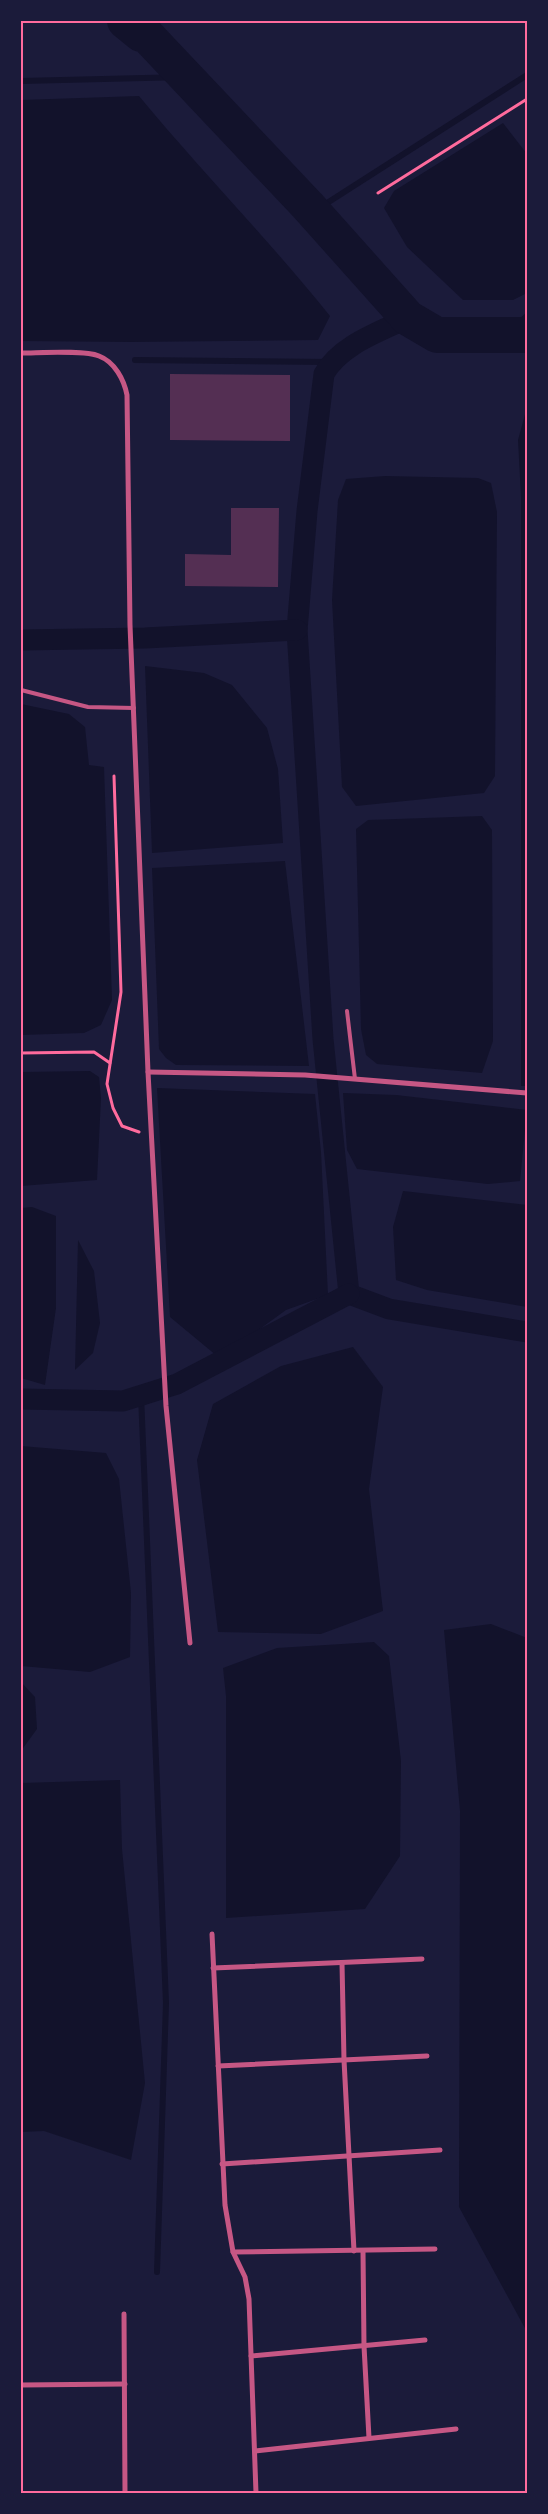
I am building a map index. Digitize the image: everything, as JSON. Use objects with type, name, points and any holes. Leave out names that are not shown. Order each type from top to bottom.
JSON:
[{"type":"street","points":[[21,353],[99,356],[118,372],[127,395],[130,625],[148,1072],[166,1406],[190,1643]]},
{"type":"street","points":[[148,1072],[305,1075],[527,1093]]},
{"type":"street","points":[[212,1934],[212,1968],[225,2205],[233,2252],[245,2277],[249,2299],[256,2493]]},
{"type":"street","points":[[212,1968],[342,1964],[422,1959]]},
{"type":"street","points":[[342,1964],[344,2060],[354,2251]]},
{"type":"street","points":[[218,2066],[428,2056]]},
{"type":"street","points":[[222,2164],[440,2150]]},
{"type":"street","points":[[233,2252],[435,2249]]},
{"type":"street","points":[[363,2251],[364,2346],[369,2438]]},
{"type":"street","points":[[124,2314],[124,2493]]},
{"type":"street","points":[[251,2356],[426,2340]]},
{"type":"street","points":[[21,2385],[125,2384]]},
{"type":"street","points":[[255,2451],[456,2429]]},
{"type":"lane","points":[[21,690],[88,707],[134,708]]},
{"type":"lane","points":[[347,1011],[355,1079]]},
{"type":"path","points":[[378,193],[527,99]]},
{"type":"path","points":[[114,776],[121,992],[107,1084],[113,1108],[122,1126],[152,1136]]},
{"type":"path","points":[[21,1053],[94,1052],[110,1063]]},
{"type":"shaded area","points":[[139,96],[330,316],[318,340],[21,341],[21,100]]},
{"type":"shaded area","points":[[503,123],[527,154],[527,293],[513,300],[463,300],[407,247],[384,208],[394,191]]},
{"type":"shaded area","points":[[527,407],[527,1086],[521,1086],[521,497],[518,440]]},
{"type":"shaded area","points":[[385,476],[478,478],[491,483],[497,512],[495,776],[484,793],[356,806],[342,787],[332,600],[338,500],[346,479]]},
{"type":"shaded area","points":[[145,666],[204,673],[232,685],[267,728],[278,769],[283,843],[152,853]]},
{"type":"shaded area","points":[[21,704],[69,714],[85,727],[89,765],[104,767],[112,1000],[101,1025],[84,1033],[21,1035]]},
{"type":"shaded area","points":[[482,816],[492,830],[493,1041],[482,1073],[377,1064],[366,1055],[361,1029],[356,829],[368,820]]},
{"type":"shaded area","points":[[285,861],[309,1066],[176,1065],[166,1058],[159,1049],[152,868]]},
{"type":"shaded area","points":[[90,1071],[99,1077],[101,1098],[97,1180],[21,1186],[21,1072]]},
{"type":"shaded area","points":[[157,1088],[315,1094],[321,1152],[328,1295],[286,1310],[238,1345],[217,1356],[170,1317]]},
{"type":"shaded area","points":[[343,1093],[396,1095],[527,1110],[520,1181],[488,1184],[357,1169],[347,1150]]},
{"type":"shaded area","points":[[403,1191],[527,1205],[527,1307],[427,1290],[396,1280],[393,1227]]},
{"type":"shaded area","points":[[32,1207],[56,1216],[56,1308],[45,1385],[21,1378],[21,1208]]},
{"type":"shaded area","points":[[78,1240],[94,1271],[100,1323],[93,1353],[75,1370]]},
{"type":"shaded area","points":[[353,1347],[383,1387],[369,1489],[383,1611],[321,1634],[218,1632],[197,1460],[213,1404],[281,1366]]},
{"type":"shaded area","points":[[21,1446],[106,1453],[119,1479],[131,1593],[130,1657],[90,1672],[21,1666]]},
{"type":"shaded area","points":[[491,1624],[527,1638],[527,2332],[459,2207],[460,1811],[444,1630]]},
{"type":"shaded area","points":[[374,1642],[389,1656],[401,1761],[400,1856],[365,1909],[226,1918],[226,1696],[223,1668],[277,1648]]},
{"type":"shaded area","points":[[21,1682],[35,1697],[37,1729],[21,1751]]},
{"type":"shaded area","points":[[120,1780],[122,1849],[145,2083],[131,2160],[44,2131],[21,2132],[21,1783]]},
{"type":"building","points":[[170,374],[290,375],[290,441],[170,440]]},
{"type":"building","points":[[231,508],[279,508],[278,587],[185,586],[185,554],[231,555]]},
{"type":"waterway","points":[[125,21],[141,34],[137,25],[308,206],[408,318],[437,335],[527,335]]},
{"type":"waterway","points":[[137,25],[142,21]]},
{"type":"waterway","points":[[313,212],[527,75]]},
{"type":"waterway","points":[[21,81],[185,77]]},
{"type":"waterway","points":[[505,335],[527,316]]},
{"type":"waterway","points":[[408,318],[350,347],[331,364],[324,374],[307,511],[297,630],[323,1039],[349,1294],[389,1309],[527,1332]]},
{"type":"waterway","points":[[135,360],[330,362]]},
{"type":"waterway","points":[[21,640],[145,638],[297,630]]},
{"type":"waterway","points":[[21,1399],[123,1401],[177,1384],[349,1294]]},
{"type":"waterway","points":[[141,1395],[166,2003],[157,2272]]}]
